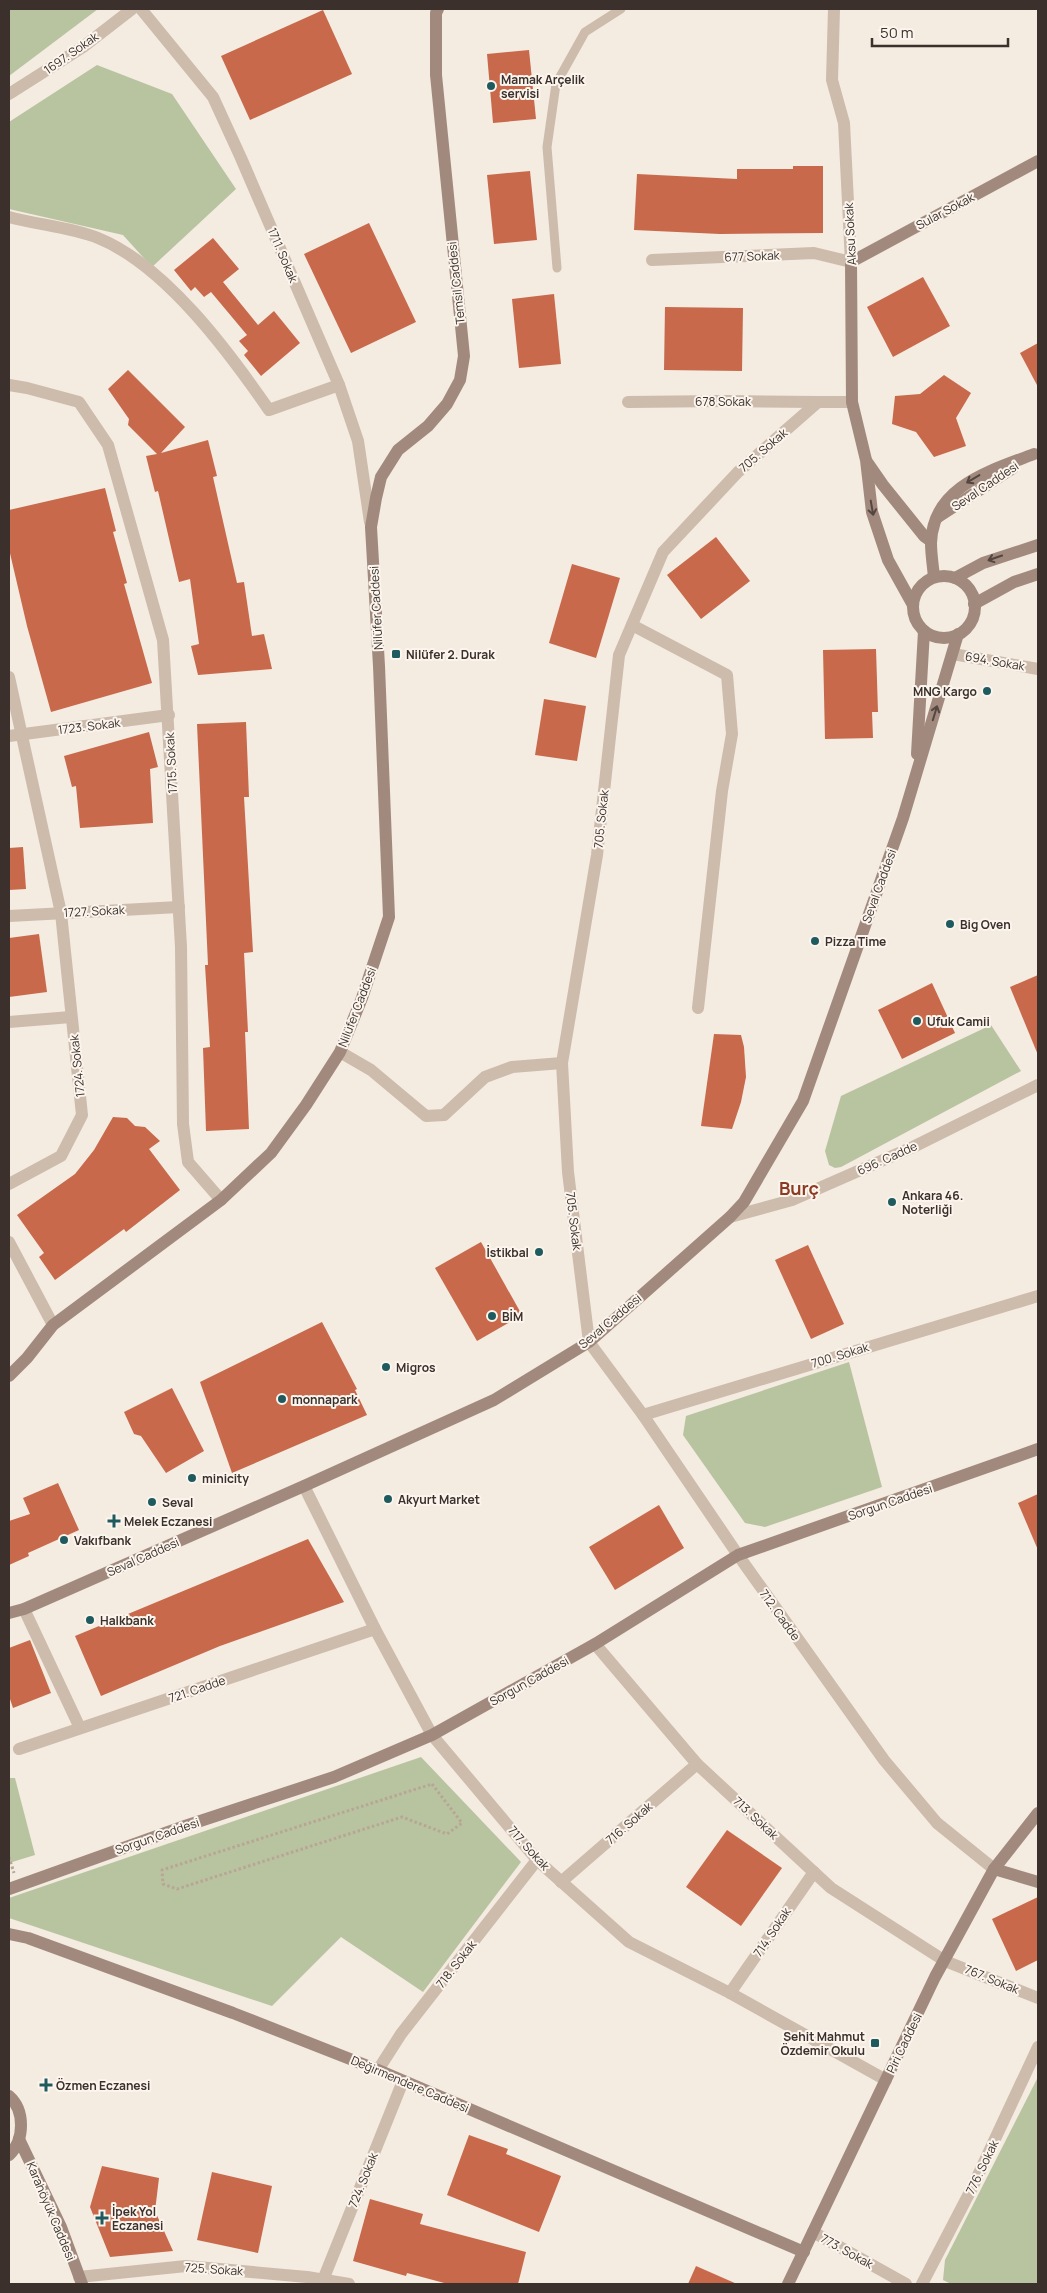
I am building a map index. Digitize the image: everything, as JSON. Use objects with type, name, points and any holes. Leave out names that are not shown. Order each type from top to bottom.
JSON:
[{"type":"street","name":"1697. Sokak","points":[[9,94],[83,46],[132,9]]},
{"type":"street","name":"1711. Sokak","points":[[141,9],[213,97],[339,385],[358,441],[371,527]]},
{"type":"street","name":"Temsil Caddesi","points":[[371,527],[381,477],[398,450],[428,426],[447,404],[460,380],[464,356],[436,75],[436,13],[438,9]]},
{"type":"street","name":"Aksu Sokak","points":[[834,9],[832,80],[844,123],[851,262],[852,402],[866,460],[872,512],[888,560],[913,605]]},
{"type":"street","name":"Sular Sokak","points":[[851,262],[1038,161]]},
{"type":"street","points":[[9,217],[83,233],[112,244],[126,253],[168,288],[195,315],[237,365],[269,410],[339,385]]},
{"type":"street","name":"677 Sokak","points":[[652,260],[814,253],[851,262]]},
{"type":"street","name":"1715. Sokak","points":[[9,385],[79,402],[108,445],[163,640],[169,715],[179,907],[183,1124],[188,1162],[221,1200]]},
{"type":"street","name":"678 Sokak","points":[[628,402],[724,400],[818,402]]},
{"type":"street","points":[[818,402],[852,402]]},
{"type":"street","name":"705. Sokak","points":[[589,1342],[568,1172],[562,1063],[597,856],[619,655],[664,552],[738,472],[818,402]]},
{"type":"street","name":"Seval Caddesi","points":[[934,577],[931,542],[936,518],[952,492],[977,476],[1036,453]]},
{"type":"street","name":"Aksu Sokak","points":[[866,460],[883,485],[931,542]]},
{"type":"street","name":"Nilüfer Caddesi","points":[[9,1376],[27,1358],[53,1325],[221,1200],[271,1153],[306,1105],[340,1052],[362,998],[388,916],[379,666],[371,527]]},
{"type":"street","points":[[913,605],[914,598],[921,585],[934,577],[955,578],[983,563],[1038,545]]},
{"type":"street","points":[[955,578],[968,588],[974,604],[1014,582],[1038,574]]},
{"type":"street","name":"Seval Caddesi","points":[[9,1613],[24,1609],[494,1400],[589,1342],[730,1217],[744,1202],[803,1101],[900,826],[958,634],[971,621],[974,604]]},
{"type":"street","name":"Seval Caddesi","points":[[913,605],[914,614],[924,631],[916,777]]},
{"type":"street","points":[[632,625],[727,675],[732,734],[722,791],[698,1008]]},
{"type":"street","points":[[924,631],[940,638],[958,634]]},
{"type":"street","name":"694. Sokak","points":[[952,654],[1038,669]]},
{"type":"street","name":"1724. Sokak","points":[[9,677],[15,736],[60,913],[82,1115],[61,1156],[9,1184]]},
{"type":"street","name":"1723. Sokak","points":[[15,736],[169,715]]},
{"type":"street","name":"1727. Sokak","points":[[9,916],[179,907]]},
{"type":"street","points":[[9,1022],[72,1017]]},
{"type":"street","points":[[340,1052],[371,1070],[426,1116],[444,1115],[485,1077],[512,1067],[562,1063]]},
{"type":"street","name":"696. Cadde","points":[[730,1217],[800,1197],[913,1146],[1038,1085]]},
{"type":"street","points":[[9,1242],[53,1325]]},
{"type":"street","name":"700. Sokak","points":[[643,1415],[1038,1296]]},
{"type":"street","name":"712. Cadde","points":[[589,1342],[643,1415],[738,1555],[884,1760],[937,1823],[994,1869]]},
{"type":"street","name":"Sorgun Caddesi","points":[[9,1889],[185,1826],[334,1778],[432,1735],[594,1644],[738,1555],[1038,1449]]},
{"type":"street","name":"717. Sokak","points":[[304,1486],[375,1629],[432,1735],[538,1860],[629,1942],[730,1993],[886,2080]]},
{"type":"street","points":[[24,1609],[80,1728]]},
{"type":"street","name":"721. Cadde","points":[[19,1749],[375,1629]]},
{"type":"street","name":"713. Sokak","points":[[594,1644],[697,1764],[831,1888],[945,1961]]},
{"type":"street","name":"716. Sokak","points":[[561,1882],[697,1764]]},
{"type":"street","name":"Piri Caddesi","points":[[788,2284],[945,1961],[994,1869],[1038,1813]]},
{"type":"street","name":"718. Sokak","points":[[378,2070],[401,2034],[538,1860]]},
{"type":"street","points":[[994,1869],[1038,1882]]},
{"type":"street","name":"714. Sokak","points":[[730,1993],[814,1872]]},
{"type":"street","name":"Değirmendere Caddesi","points":[[9,1934],[28,1938],[232,2013],[378,2070],[804,2252]]},
{"type":"street","name":"767. Sokak","points":[[945,1961],[1038,1998]]},
{"type":"street","name":"776. Sokak","points":[[922,2284],[973,2186],[1038,2047]]},
{"type":"street","name":"724. Sokak","points":[[323,2280],[403,2081]]},
{"type":"street","points":[[9,2096],[18,2110],[21,2124],[19,2139],[9,2155]]},
{"type":"street","name":"Karahöyük Caddesi","points":[[19,2139],[61,2227],[80,2281]]},
{"type":"street","name":"773. Sokak","points":[[813,2232],[906,2284]]},
{"type":"street","name":"725. Sokak","points":[[80,2281],[186,2266],[349,2284]]},
{"type":"lane","points":[[557,268],[548,147],[556,84],[585,32],[621,9]]},
{"type":"path","points":[[432,1784],[462,1823],[447,1834],[402,1817],[177,1889],[163,1884],[162,1870],[432,1784]]},
{"type":"green space","points":[[9,9],[98,9],[9,76]]},
{"type":"green space","points":[[97,65],[172,94],[236,189],[152,267],[123,235],[9,209],[9,122]]},
{"type":"green space","points":[[991,1025],[1021,1071],[841,1167],[835,1168],[829,1165],[825,1151],[841,1096]]},
{"type":"green space","points":[[849,1362],[882,1487],[765,1527],[745,1523],[683,1435],[686,1416]]},
{"type":"green space","points":[[421,1757],[521,1862],[423,1992],[341,1937],[272,2006],[9,1918],[9,1898]]},
{"type":"green space","points":[[9,1778],[15,1778],[35,1855],[9,1863]]},
{"type":"green space","points":[[1038,2077],[1038,2284],[951,2284],[943,2280],[945,2260]]},
{"type":"building","points":[[323,10],[352,74],[250,120],[221,56]]},
{"type":"building","points":[[529,50],[536,119],[493,123],[487,54]]},
{"type":"building","points":[[793,166],[823,166],[823,233],[720,234],[634,230],[637,174],[737,179],[737,169],[793,169]]},
{"type":"building","points":[[530,171],[537,240],[494,244],[487,175]]},
{"type":"building","points":[[369,223],[416,322],[351,353],[304,254]]},
{"type":"building","points":[[213,238],[239,269],[223,282],[258,325],[274,311],[300,343],[261,376],[244,355],[248,351],[239,341],[247,335],[211,292],[204,297],[195,287],[191,291],[174,270]]},
{"type":"building","points":[[923,277],[950,326],[893,357],[867,307]]},
{"type":"building","points":[[554,294],[561,364],[519,368],[512,299]]},
{"type":"building","points":[[665,307],[743,308],[742,371],[664,370]]},
{"type":"building","points":[[1038,343],[1038,387],[1020,353]]},
{"type":"building","points":[[128,370],[185,427],[161,453],[208,440],[217,476],[213,477],[237,583],[244,582],[252,636],[264,634],[272,669],[198,675],[191,646],[199,644],[190,579],[179,582],[158,491],[155,492],[146,456],[157,454],[128,425],[129,419],[108,389]]},
{"type":"building","points":[[944,375],[971,393],[956,418],[966,446],[934,457],[916,432],[892,424],[895,396],[920,394]]},
{"type":"building","points":[[105,488],[116,531],[113,532],[127,583],[124,584],[152,683],[51,712],[27,626],[9,549],[9,510]]},
{"type":"building","points":[[716,537],[750,581],[701,619],[667,575]]},
{"type":"building","points":[[572,564],[620,578],[596,658],[549,643]]},
{"type":"building","points":[[876,649],[878,712],[872,712],[873,738],[825,739],[823,650]]},
{"type":"building","points":[[544,699],[586,706],[577,761],[535,755]]},
{"type":"building","points":[[246,722],[249,797],[244,797],[253,952],[244,953],[248,1032],[245,1032],[249,1129],[206,1131],[203,1048],[210,1047],[205,965],[208,965],[197,724]]},
{"type":"building","points":[[149,732],[158,767],[150,769],[153,823],[80,828],[76,786],[72,787],[64,756]]},
{"type":"building","points":[[23,847],[26,889],[9,890],[9,848]]},
{"type":"building","points":[[39,934],[47,992],[9,997],[9,938]]},
{"type":"building","points":[[1038,975],[1038,1055],[1010,987]]},
{"type":"building","name":"Ufuk Camii","points":[[932,983],[955,1033],[902,1059],[878,1010]]},
{"type":"building","points":[[714,1034],[741,1035],[744,1047],[746,1077],[741,1102],[732,1129],[701,1126]]},
{"type":"building","points":[[113,1117],[127,1118],[135,1126],[145,1127],[160,1141],[149,1149],[180,1190],[126,1232],[124,1229],[55,1280],[39,1257],[44,1253],[17,1215],[75,1174],[94,1150]]},
{"type":"building","points":[[481,1242],[522,1315],[477,1341],[435,1268]]},
{"type":"building","points":[[808,1245],[844,1324],[811,1339],[775,1260]]},
{"type":"building","name":"monnapark","points":[[322,1322],[357,1389],[355,1390],[367,1415],[232,1473],[200,1382]]},
{"type":"building","points":[[172,1388],[204,1451],[166,1473],[141,1436],[134,1434],[124,1412]]},
{"type":"building","points":[[58,1483],[79,1530],[28,1553],[29,1556],[9,1565],[9,1521],[30,1514],[23,1498]]},
{"type":"building","points":[[1038,1494],[1038,1550],[1018,1503]]},
{"type":"building","points":[[659,1505],[684,1548],[615,1590],[589,1547]]},
{"type":"building","points":[[308,1539],[344,1602],[220,1646],[101,1696],[75,1636]]},
{"type":"building","points":[[30,1640],[51,1693],[13,1708],[9,1696],[9,1648]]},
{"type":"building","points":[[727,1830],[782,1868],[741,1926],[686,1887]]},
{"type":"building","points":[[1038,1897],[1038,1960],[1016,1971],[992,1919]]},
{"type":"building","points":[[469,2135],[508,2149],[506,2154],[561,2176],[539,2232],[447,2195]]},
{"type":"building","points":[[102,2166],[159,2178],[155,2211],[173,2251],[110,2257],[90,2207]]},
{"type":"building","points":[[212,2172],[272,2186],[258,2253],[197,2240]]},
{"type":"building","points":[[370,2199],[423,2214],[420,2224],[526,2252],[518,2284],[448,2284],[407,2273],[406,2276],[353,2261]]},
{"type":"building","points":[[696,2266],[737,2284],[688,2284]]},
{"type":"place","name":"Mamak Arçelik servisi","points":[[491,86]]},
{"type":"place","name":"Nilüfer 2. Durak","points":[[396,654]]},
{"type":"place","name":"MNG Kargo","points":[[987,691]]},
{"type":"place","name":"Big Oven","points":[[950,924]]},
{"type":"place","name":"Pizza Time","points":[[815,941]]},
{"type":"place","name":"Ufuk Camii","points":[[917,1021]]},
{"type":"place","name":"Ankara 46. Noterliği","points":[[892,1202]]},
{"type":"place","name":"İstikbal","points":[[539,1252]]},
{"type":"place","name":"BİM","points":[[492,1316]]},
{"type":"place","name":"Migros","points":[[386,1367]]},
{"type":"place","name":"monnapark","points":[[282,1399]]},
{"type":"place","name":"minicity","points":[[192,1478]]},
{"type":"place","name":"Akyurt Market","points":[[388,1499]]},
{"type":"place","name":"Seval","points":[[152,1502]]},
{"type":"place","name":"Melek Eczanesi","points":[[114,1521]]},
{"type":"place","name":"Vakıfbank","points":[[64,1540]]},
{"type":"place","name":"Halkbank","points":[[90,1620]]},
{"type":"place","name":"Şehit Mahmut Özdemir Okulu","points":[[875,2043]]},
{"type":"place","name":"Özmen Eczanesi","points":[[46,2085]]},
{"type":"place","name":"İpek Yol Eczanesi","points":[[102,2218]]},
{"type":"district","name":"Burç","points":[[799,1188]]}]
